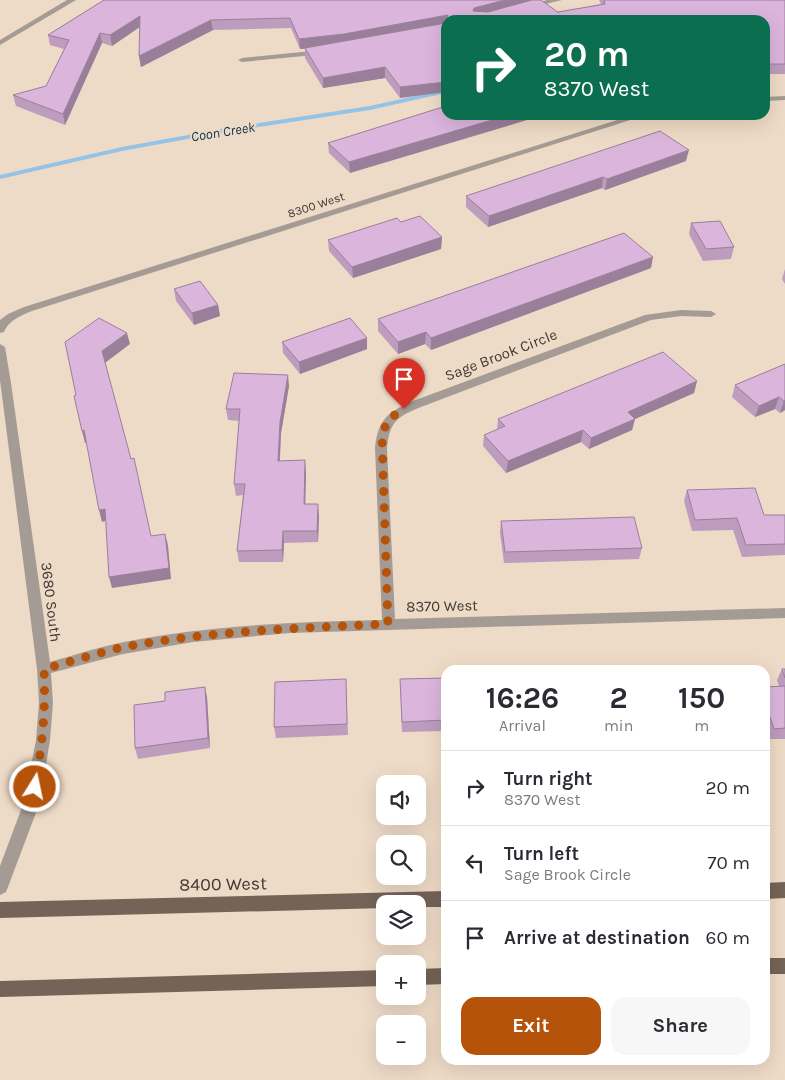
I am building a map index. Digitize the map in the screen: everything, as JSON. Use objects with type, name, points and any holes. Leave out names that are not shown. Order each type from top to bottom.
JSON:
[{"type":"main road","points":[[770,890],[785,890]]},
{"type":"main road","name":"8400 West","points":[[0,910],[441,898]]},
{"type":"main road","points":[[770,966],[785,966]]},
{"type":"main road","points":[[426,977],[441,976]]},
{"type":"main road","points":[[0,990],[376,978]]},
{"type":"street","points":[[0,43],[72,0]]},
{"type":"street","points":[[519,8],[558,0]]},
{"type":"street","points":[[242,60],[330,52]]},
{"type":"street","points":[[770,99],[785,98]]},
{"type":"street","name":"8300 West","points":[[1,325],[12,316],[66,297],[626,120]]},
{"type":"street","name":"Sage Brook Circle","points":[[388,624],[381,448],[383,429],[387,420],[417,404],[649,317],[681,313],[711,314]]},
{"type":"street","points":[[0,330],[1,325]]},
{"type":"street","name":"3680 South","points":[[0,347],[44,669],[46,703],[43,740],[32,802],[0,887]]},
{"type":"street","name":"8370 West","points":[[44,669],[123,648],[194,637],[290,628],[785,614]]},
{"type":"building","points":[[104,0],[505,0],[474,8],[473,11],[488,12],[532,0],[541,0],[559,13],[605,4],[604,0],[785,0],[785,64],[770,64],[770,15],[441,15],[344,34],[299,39],[290,18],[211,20],[139,56],[140,16],[110,35],[100,33],[63,114],[13,95],[46,86],[69,40],[48,35]]},
{"type":"building","points":[[441,24],[441,83],[400,87],[385,67],[323,78],[305,48]]},
{"type":"building","points":[[441,108],[441,120],[492,120],[349,162],[328,143]]},
{"type":"building","points":[[660,131],[689,150],[607,179],[603,177],[489,216],[466,196]]},
{"type":"building","points":[[420,216],[442,237],[352,267],[328,240],[397,218],[401,222]]},
{"type":"building","points":[[720,221],[734,247],[706,249],[691,223]]},
{"type":"building","points":[[624,233],[653,257],[431,338],[426,332],[398,342],[378,319]]},
{"type":"building","points":[[200,281],[218,305],[192,313],[174,289]]},
{"type":"building","points":[[99,318],[127,333],[102,351],[131,459],[134,458],[151,536],[165,534],[169,568],[109,577],[105,509],[99,510],[84,430],[82,431],[74,396],[76,395],[65,342]]},
{"type":"building","points":[[350,318],[367,338],[299,362],[282,342]]},
{"type":"building","points":[[663,352],[697,381],[628,412],[635,419],[591,438],[583,430],[508,461],[484,435],[505,426],[498,419]]},
{"type":"building","points":[[785,364],[784,401],[779,397],[759,406],[735,385]]},
{"type":"building","points":[[234,373],[288,375],[280,422],[278,461],[305,460],[304,504],[318,504],[317,531],[283,531],[282,550],[237,551],[245,484],[234,484],[240,409],[226,409]]},
{"type":"building","points":[[755,488],[764,515],[785,515],[785,544],[746,545],[737,518],[695,520],[687,490]]},
{"type":"building","points":[[634,517],[642,548],[505,552],[501,521]]},
{"type":"building","points":[[441,678],[441,720],[402,722],[400,679]]},
{"type":"building","points":[[346,679],[347,724],[274,727],[275,682]]},
{"type":"building","points":[[785,686],[785,728],[774,729],[770,717],[770,687]]},
{"type":"building","points":[[205,687],[208,738],[135,748],[134,705],[165,701],[165,692]]},
{"type":"waterway","name":"Coon Creek","points":[[0,177],[122,149],[226,130],[370,108],[441,92]]},
{"type":"route","points":[[35,787],[43,740],[46,703],[44,669],[123,648],[194,637],[290,628],[388,624],[381,448],[383,429],[387,420],[404,409]]}]
